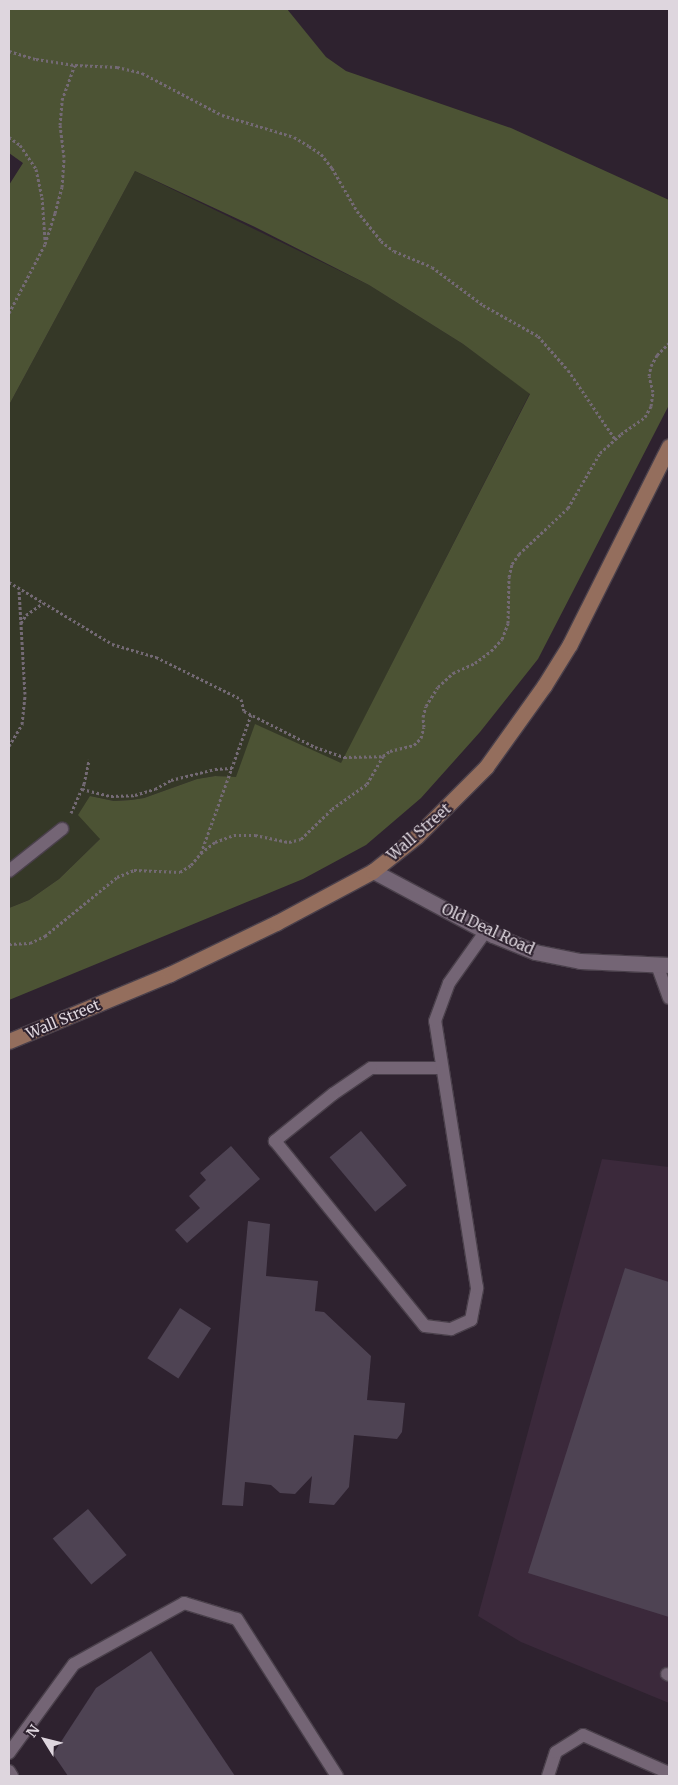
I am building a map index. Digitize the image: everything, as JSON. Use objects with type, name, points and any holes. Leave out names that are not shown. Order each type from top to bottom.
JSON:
[{"type":"street","name":"Wall Street","points":[[9,1041],[170,974],[276,923],[373,871],[417,836],[486,767],[509,737],[570,644],[669,446]]},
{"type":"street","name":"Old Deal Road","points":[[373,871],[486,931],[535,952],[580,961],[663,965]]},
{"type":"lane","points":[[9,871],[62,828]]},
{"type":"lane","points":[[441,1068],[371,1068],[333,1094],[275,1141],[425,1326],[450,1329],[472,1320],[477,1288],[435,1021],[449,983],[486,931]]},
{"type":"lane","points":[[663,965],[669,998]]},
{"type":"lane","points":[[9,1753],[74,1664],[184,1603],[237,1619],[337,1776]]},
{"type":"lane","points":[[548,1776],[556,1752],[583,1735],[669,1774]]},
{"type":"lane","points":[[9,1771],[12,1776]]},
{"type":"path","points":[[9,51],[36,59],[75,65],[117,67],[142,73],[222,115],[294,137],[309,146],[321,154],[332,168],[357,211],[381,242],[394,251],[432,266],[483,305],[538,336],[568,370],[615,439]]},
{"type":"path","points":[[9,313],[45,244],[62,187],[64,157],[60,125],[62,100],[75,65]]},
{"type":"path","points":[[9,137],[20,145],[36,169],[42,197],[45,244]]},
{"type":"path","points":[[9,944],[30,943],[45,936],[117,877],[134,870],[180,872],[191,865],[201,853],[215,842],[234,836],[255,836],[289,842],[301,839],[332,809],[367,784],[383,756],[390,751],[414,745],[421,738],[426,706],[438,687],[453,673],[475,663],[491,651],[502,639],[508,623],[509,578],[512,564],[519,554],[568,508],[600,453],[615,439],[645,417],[651,406],[653,392],[649,376],[651,366],[657,355],[669,343]]},
{"type":"path","points":[[9,582],[112,644],[156,657],[241,699],[244,711],[336,755],[364,758],[383,756]]},
{"type":"path","points":[[9,746],[22,724],[24,702],[19,588]]},
{"type":"path","points":[[21,624],[26,615],[43,603]]},
{"type":"path","points":[[201,853],[252,715]]},
{"type":"path","points":[[62,828],[82,789],[89,760]]},
{"type":"path","points":[[82,789],[111,796],[135,795],[184,776],[232,768]]},
{"type":"shaded area","points":[[602,1159],[669,1167],[669,1703],[521,1642],[478,1616]]},
{"type":"green space","points":[[9,9],[287,9],[326,57],[346,71],[511,128],[669,200],[669,405],[538,659],[480,732],[421,798],[366,845],[303,879],[9,1000],[9,908],[29,900],[59,879],[100,839],[78,815],[90,796],[114,801],[131,800],[144,798],[197,779],[215,776],[236,777],[255,724],[341,763],[530,394],[463,344],[369,285],[255,227],[135,171],[9,405],[9,185],[23,163],[9,153]]},
{"type":"green space","points":[[135,171],[369,285],[463,344],[530,393],[341,764],[236,778],[215,776],[197,779],[144,798],[131,800],[114,801],[90,796],[100,839],[59,879],[29,900],[9,908],[9,405]]},
{"type":"building","points":[[361,1131],[407,1185],[375,1212],[330,1157]]},
{"type":"building","points":[[231,1146],[260,1179],[187,1243],[175,1230],[200,1208],[189,1196],[206,1180],[200,1173]]},
{"type":"building","points":[[248,1221],[270,1224],[266,1276],[318,1281],[315,1311],[324,1312],[371,1356],[367,1400],[405,1403],[402,1432],[397,1439],[354,1435],[349,1487],[334,1505],[309,1503],[312,1476],[295,1494],[280,1493],[271,1485],[245,1482],[243,1506],[222,1505]]},
{"type":"building","points":[[625,1268],[669,1282],[669,1617],[528,1573]]},
{"type":"building","points":[[180,1308],[211,1328],[178,1378],[147,1358]]},
{"type":"building","points":[[88,1509],[127,1555],[91,1585],[53,1539]]},
{"type":"building","points":[[151,1651],[235,1776],[68,1776],[53,1754],[96,1688]]}]
